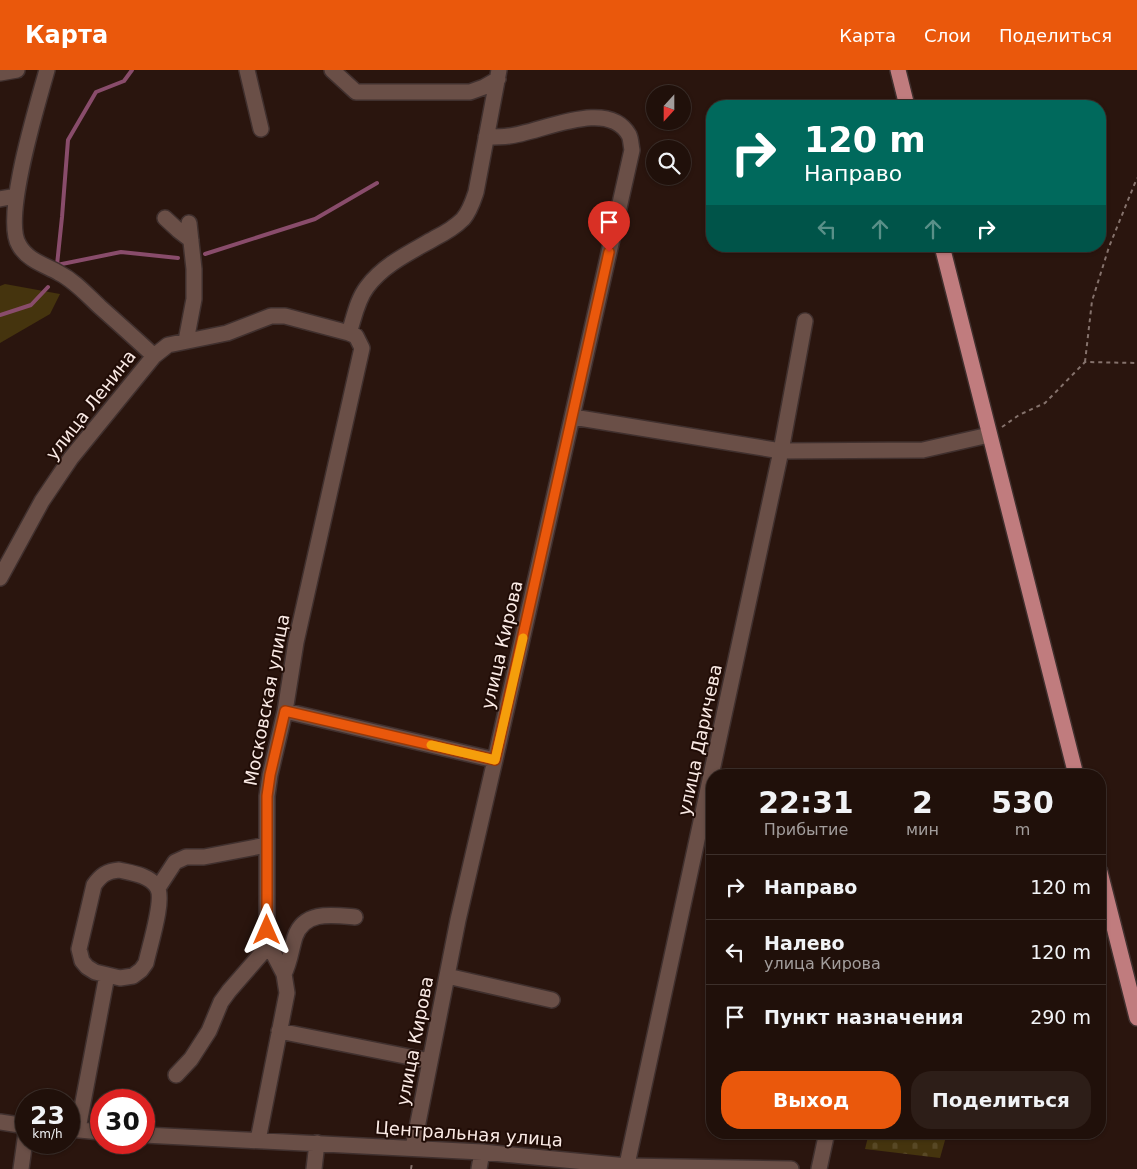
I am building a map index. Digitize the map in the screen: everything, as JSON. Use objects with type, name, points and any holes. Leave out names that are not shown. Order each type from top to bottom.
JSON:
[{"type":"main road","points":[[898,70],[906,100]]},
{"type":"main road","points":[[943,252],[1074,769]]},
{"type":"main road","points":[[1106,896],[1137,1018]]},
{"type":"street","points":[[0,73],[17,70]]},
{"type":"street","name":"улица Ленина","points":[[0,578],[42,501],[71,458],[154,356],[79,287],[61,274],[29,257],[18,245],[14,229],[16,196],[33,118],[47,70]]},
{"type":"street","points":[[247,70],[261,129]]},
{"type":"street","points":[[332,70],[356,92],[470,92],[484,87],[498,74]]},
{"type":"street","points":[[154,356],[168,345],[226,333],[271,316],[285,316],[349,333],[358,303],[366,288],[378,274],[391,264],[450,229],[464,218],[472,205],[498,74]]},
{"type":"street","points":[[470,92],[490,114]]},
{"type":"street","name":"улица Кирова","points":[[413,1148],[458,920],[632,150],[629,136],[620,124],[608,119],[595,118],[564,122],[510,136],[486,136]]},
{"type":"street","points":[[0,199],[16,196]]},
{"type":"street","points":[[165,218],[191,240]]},
{"type":"street","points":[[186,341],[194,299],[194,269],[189,223]]},
{"type":"street","name":"улица Даричева","points":[[712,769],[781,451],[805,320]]},
{"type":"street","name":"Московская улица","points":[[258,1140],[288,993],[284,974],[269,945],[267,930],[267,796],[285,711],[296,642],[362,348],[356,336],[349,333]]},
{"type":"street","points":[[573,417],[781,451],[923,450],[989,435]]},
{"type":"street","points":[[285,711],[495,760]]},
{"type":"street","name":"улица Даричева","points":[[626,1168],[706,798]]},
{"type":"street","points":[[158,888],[176,862],[186,857],[204,858],[267,844]]},
{"type":"street","points":[[119,870],[140,875],[150,881],[158,888],[161,900],[146,963],[141,970],[133,976],[120,978],[106,975],[95,972],[87,967],[82,961],[79,949],[94,884],[109,871],[119,870]]},
{"type":"street","points":[[284,974],[290,963],[295,936],[301,925],[311,918],[324,914],[355,917]]},
{"type":"street","points":[[176,1075],[191,1059],[209,1030],[228,991],[269,945]]},
{"type":"street","points":[[80,1096],[106,975]]},
{"type":"street","points":[[447,976],[552,1000]]},
{"type":"street","points":[[279,1031],[430,1061]]},
{"type":"street","points":[[0,1122],[15,1124]]},
{"type":"street","name":"Центральная улица","points":[[155,1135],[482,1152],[626,1168],[791,1169]]},
{"type":"street","points":[[819,1169],[825,1139]]},
{"type":"street","points":[[314,1169],[317,1143]]},
{"type":"street","points":[[479,1169],[482,1152]]},
{"type":"street","points":[[20,1169],[22,1154]]},
{"type":"path","points":[[989,435],[1019,415],[1045,403],[1085,362],[1092,301],[1109,247],[1137,178]]},
{"type":"path","points":[[1085,362],[1137,364]]},
{"type":"green space","points":[[5,284],[60,294],[50,314],[0,343],[0,286]]},
{"type":"green space","points":[[867,1139],[945,1139],[940,1158],[865,1149]]},
{"type":"waterway","points":[[132,70],[124,81],[96,92],[68,140],[57,265],[121,252],[178,258]]},
{"type":"waterway","points":[[205,254],[315,219],[377,183]]},
{"type":"waterway","points":[[0,315],[31,305],[48,287]]},
{"type":"slow traffic","points":[[431,745],[495,760],[523,638]]},
{"type":"route","points":[[267,930],[267,796],[285,711],[495,760],[609,252]]}]
